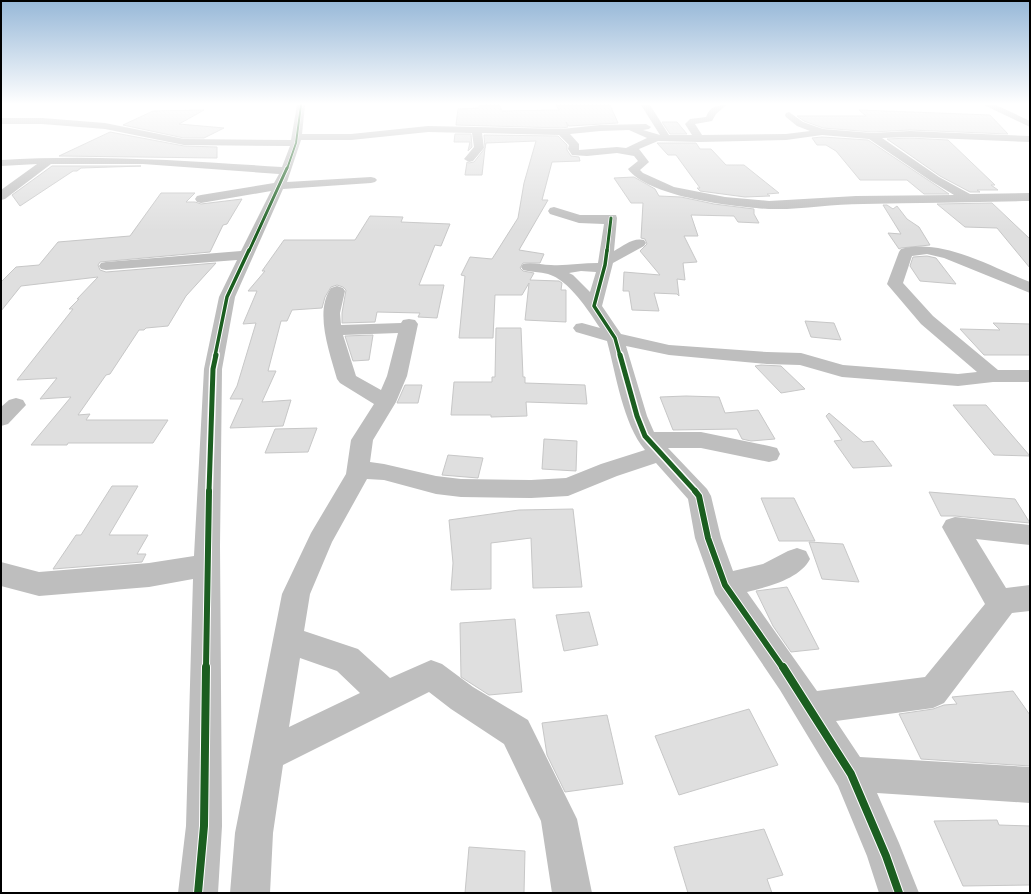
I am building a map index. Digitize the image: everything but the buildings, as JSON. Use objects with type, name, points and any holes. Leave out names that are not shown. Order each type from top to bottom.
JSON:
[{"type":"street","points":[[198,893],[204,826],[207,565],[213,368],[227,297],[282,179],[294,147]]},
{"type":"street","points":[[469,159],[479,147]]},
{"type":"street","points":[[573,147],[573,149],[576,152],[587,153],[617,150],[638,153]]},
{"type":"street","points":[[636,147],[632,149],[638,153],[644,162],[634,169],[639,175],[671,190],[725,201],[769,205],[856,200],[1030,197]]},
{"type":"street","points":[[888,147],[935,179],[969,198]]},
{"type":"street","points":[[1,196],[48,161]]},
{"type":"street","points":[[1,163],[48,161],[143,161],[282,179],[371,180]]},
{"type":"street","points":[[200,199],[282,179]]},
{"type":"street","points":[[554,211],[579,219],[611,219],[605,265],[594,306]]},
{"type":"street","points":[[528,267],[552,270],[605,265],[639,243]]},
{"type":"street","points":[[993,376],[927,320],[895,284],[906,252],[927,250],[948,254],[1030,288]]},
{"type":"street","points":[[106,266],[246,255]]},
{"type":"street","points":[[552,270],[568,278],[594,306],[615,338],[637,416],[645,436],[699,496],[708,538],[725,585],[754,625],[851,774],[886,856],[899,893]]},
{"type":"street","points":[[337,291],[332,312],[333,330],[347,379],[386,402]]},
{"type":"street","points":[[250,893],[254,833],[296,594],[320,540],[357,474],[362,440],[386,402],[397,376],[408,326],[333,330]]},
{"type":"street","points":[[582,328],[615,338],[686,353],[801,359],[842,370],[958,380],[993,376],[1030,376]]},
{"type":"street","points":[[1,419],[16,406]]},
{"type":"street","points":[[357,474],[363,470],[384,472],[436,485],[461,488],[531,489],[568,487],[609,470],[654,446],[701,440],[769,454]]},
{"type":"street","points":[[809,708],[933,692],[1001,606],[955,527],[1030,535]]},
{"type":"street","points":[[725,585],[768,576],[797,559]]},
{"type":"street","points":[[1,574],[39,584],[149,576],[207,565]]},
{"type":"street","points":[[999,602],[1030,598]]},
{"type":"street","points":[[288,640],[347,659],[386,696]]},
{"type":"street","points":[[267,755],[431,675],[462,698],[516,732],[559,819],[572,893]]},
{"type":"street","points":[[851,774],[1030,785]]},
{"type":"cycle path","points":[[198,893],[204,826],[207,546],[213,369],[227,297],[286,171],[295,147]]},
{"type":"cycle path","points":[[611,218],[605,265],[594,306],[615,338],[637,416],[645,436],[699,496],[708,538],[725,585],[791,679],[851,774],[886,856],[899,893]]}]
